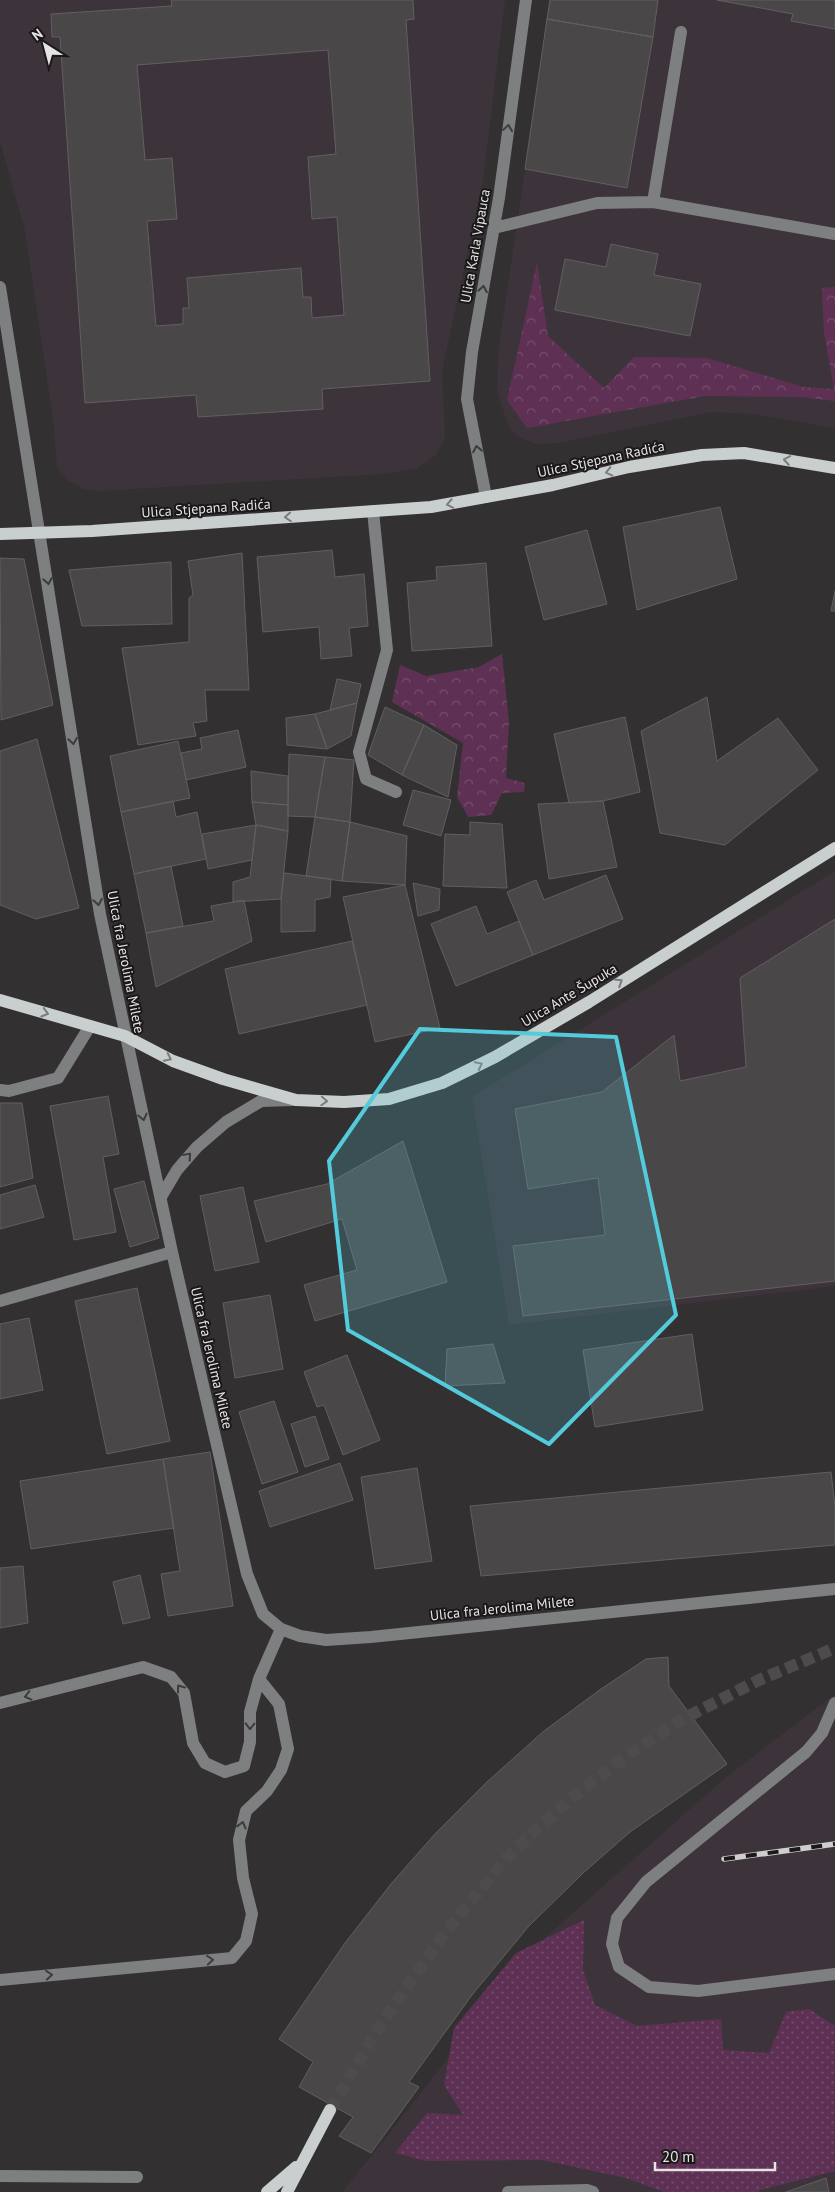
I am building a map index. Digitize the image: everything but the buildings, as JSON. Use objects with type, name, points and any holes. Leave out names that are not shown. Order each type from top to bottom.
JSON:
[{"type":"main road","name":"Ulica Stjepana Radića","points":[[0,534],[102,530],[431,507],[554,485],[629,467],[702,455],[744,453],[835,468]]},
{"type":"main road","name":"Ulica Ante Šupuka","points":[[0,1000],[125,1036],[174,1061],[224,1079],[296,1100],[344,1102],[389,1099],[442,1083],[495,1057],[589,1002],[835,848]]},
{"type":"main road","points":[[287,2192],[330,2110]]},
{"type":"main road","points":[[267,2192],[302,2162]]},
{"type":"street","name":"Ulica Karla Vipauca","points":[[486,497],[467,399],[472,352],[494,228],[526,0]]},
{"type":"street","points":[[653,202],[681,32]]},
{"type":"street","points":[[494,228],[597,203],[653,202],[835,234]]},
{"type":"street","points":[[0,287],[40,533]]},
{"type":"street","points":[[373,511],[387,650],[359,752],[366,779],[396,792]]},
{"type":"street","name":"Ulica fra Jerolima Milete","points":[[40,533],[100,914],[125,1036],[172,1252],[247,1574],[263,1614],[281,1629],[300,1636],[326,1640],[371,1637],[835,1589]]},
{"type":"street","points":[[0,1090],[9,1091],[58,1078],[90,1026]]},
{"type":"street","name":"Ulica Ante Šupuka","points":[[161,1197],[182,1164],[197,1147],[226,1122],[260,1101],[296,1100]]},
{"type":"street","points":[[0,1301],[172,1252]]},
{"type":"street","points":[[0,1702],[143,1667],[171,1677],[184,1693],[193,1743],[205,1763],[225,1772],[244,1766],[250,1742],[250,1712],[259,1679],[281,1629]]},
{"type":"street","points":[[0,1980],[232,1958],[246,1941],[252,1914],[243,1878],[239,1840],[246,1811],[267,1791],[281,1770],[288,1749],[280,1704],[259,1679]]},
{"type":"street","points":[[835,1703],[822,1733],[806,1752],[646,1882],[617,1918],[612,1944],[619,1967],[649,1987],[698,1991],[835,1974]]},
{"type":"street","points":[[822,1733],[835,1732]]},
{"type":"street","points":[[0,2176],[137,2177]]},
{"type":"street","points":[[508,2192],[587,2190],[593,2192]]},
{"type":"highlighted area","points":[[420,1029],[616,1037],[676,1315],[549,1444],[348,1330],[329,1161]]},
{"type":"shaded area","points":[[0,0],[505,0],[483,179],[442,372],[445,438],[436,455],[416,469],[382,474],[100,491],[83,489],[69,481],[57,467],[54,426],[25,231],[0,141]]},
{"type":"shaded area","points":[[550,0],[835,0],[835,428],[753,414],[711,412],[558,443],[535,444],[517,436],[508,425],[497,391],[499,346]]},
{"type":"shaded area","points":[[835,871],[835,1286],[509,1325],[472,1097]]},
{"type":"shaded area","points":[[835,1694],[835,2192],[343,2192],[538,1944],[724,1779]]},
{"type":"green space","points":[[537,263],[548,336],[604,388],[634,357],[707,358],[803,387],[834,389],[824,332],[822,288],[835,287],[835,401],[801,397],[705,396],[527,428],[507,400]]},
{"type":"green space","points":[[502,654],[509,722],[506,778],[525,783],[524,792],[502,793],[491,815],[468,817],[457,797],[463,743],[392,702],[400,665],[426,676],[479,667]]},
{"type":"green space","points":[[584,1920],[583,1970],[595,2005],[637,2026],[721,2019],[723,2050],[769,2053],[786,2012],[809,2009],[835,2026],[835,2171],[760,2190],[759,2192],[664,2192],[626,2178],[542,2160],[427,2161],[395,2153],[427,2113],[463,2115],[444,2085],[454,2028],[516,1953]]},
{"type":"tunnel","points":[[330,2110],[378,2029],[444,1934],[511,1853],[573,1797],[624,1758],[683,1719],[759,1680],[835,1648]]},
{"type":"railway","points":[[724,1859],[835,1844]]}]
